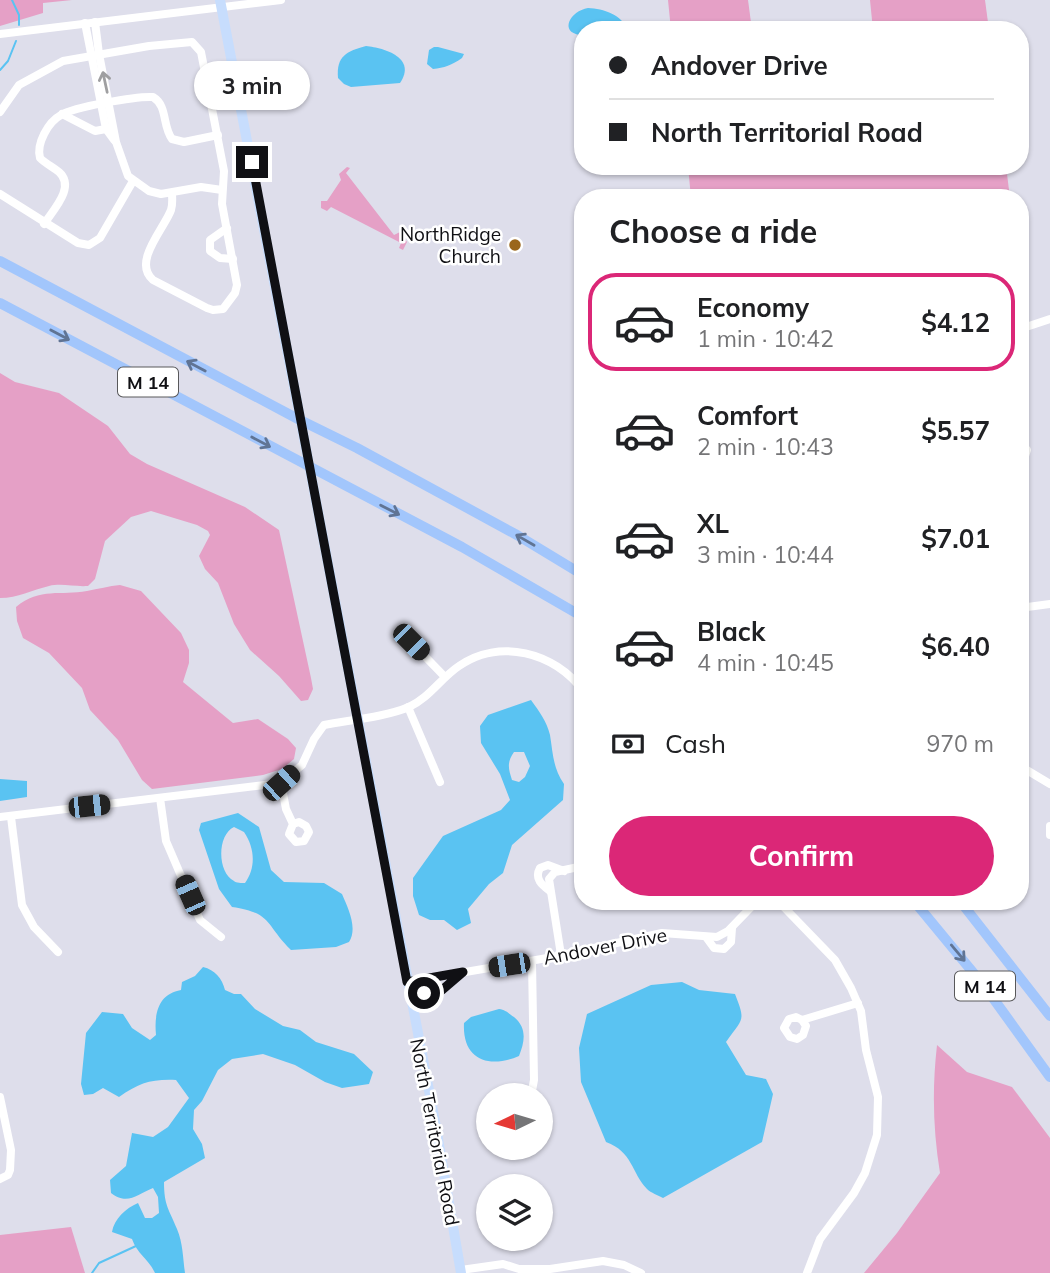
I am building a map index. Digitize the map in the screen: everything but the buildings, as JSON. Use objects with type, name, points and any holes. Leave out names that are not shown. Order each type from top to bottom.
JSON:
[{"type":"highway","name":"M 14","points":[[0,261],[357,448],[517,535],[574,570]]},
{"type":"highway","name":"M 14","points":[[0,303],[462,547],[574,612]]},
{"type":"highway","name":"M 14","points":[[922,910],[985,986],[1050,1077]]},
{"type":"highway","name":"M 14","points":[[967,910],[1050,1016]]},
{"type":"main road","name":"North Territorial Road","points":[[221,3],[438,1139],[461,1272]]},
{"type":"street","points":[[0,34],[221,3],[281,0]]},
{"type":"street","points":[[94,55],[95,22]]},
{"type":"street","points":[[85,23],[124,170],[133,181],[154,193],[172,193],[201,187],[222,190]]},
{"type":"street","points":[[0,112],[23,82],[63,61],[188,42],[195,44],[201,52],[218,135],[224,171],[222,190],[236,289],[226,306],[219,310],[207,308],[149,276],[145,269],[145,261],[171,210],[172,193]]},
{"type":"street","points":[[44,224],[65,192],[66,185],[62,175],[40,158],[40,145],[53,122],[62,114],[153,97],[162,106],[167,131],[172,139],[184,142],[218,135]]},
{"type":"street","points":[[105,104],[106,129],[116,142]]},
{"type":"street","points":[[62,114],[95,131],[106,129]]},
{"type":"street","points":[[0,194],[44,224],[83,245],[94,244],[133,181]]},
{"type":"street","points":[[227,228],[210,240],[210,251],[220,258],[233,259]]},
{"type":"street","points":[[1029,326],[1050,319]]},
{"type":"street","points":[[1029,607],[1050,604]]},
{"type":"street","points":[[411,642],[445,677]]},
{"type":"street","points":[[0,817],[281,783],[302,765],[314,738],[324,725],[408,707],[425,696],[457,667],[477,657],[499,651],[521,652],[555,665],[574,680]]},
{"type":"street","points":[[408,707],[440,782]]},
{"type":"street","points":[[1029,770],[1050,783]]},
{"type":"street","points":[[281,783],[286,809],[293,824]]},
{"type":"street","points":[[160,798],[166,841],[200,920],[220,937]]},
{"type":"street","points":[[11,817],[22,905],[34,927],[58,951]]},
{"type":"street","points":[[1050,826],[1050,835]]},
{"type":"street","points":[[550,891],[539,881],[537,874],[540,868],[548,864],[564,871]]},
{"type":"street","points":[[561,956],[550,877],[574,868]]},
{"type":"street","name":"Andover Drive","points":[[407,982],[561,956],[662,933],[706,937],[724,935],[749,910]]},
{"type":"street","points":[[787,910],[835,960],[858,1003],[878,1097],[877,1135],[859,1184],[824,1231],[807,1273]]},
{"type":"street","name":"Andover Drive","points":[[706,937],[710,945],[723,949],[731,942],[732,928]]},
{"type":"street","points":[[532,961],[533,1083]]},
{"type":"street","name":"Andover Drive","points":[[410,996],[442,990],[463,972]]},
{"type":"street","points":[[802,1020],[858,1003]]},
{"type":"street","points":[[0,1097],[11,1163],[8,1175],[0,1179]]},
{"type":"street","points":[[461,1272],[503,1264],[515,1271],[550,1271],[603,1261],[624,1265],[640,1273]]},
{"type":"shaded area","points":[[0,0],[72,0],[43,3],[43,13],[0,26]]},
{"type":"shaded area","points":[[668,0],[748,0],[751,21],[670,21]]},
{"type":"shaded area","points":[[870,0],[985,0],[988,21],[872,21]]},
{"type":"shaded area","points":[[347,167],[350,168],[346,173],[394,235],[400,232],[407,242],[403,250],[399,248],[401,243],[331,207],[327,211],[321,208],[321,201],[327,201],[341,180],[339,174]]},
{"type":"shaded area","points":[[689,175],[1007,175],[1009,189],[690,189]]},
{"type":"shaded area","points":[[0,373],[15,382],[59,393],[108,426],[130,454],[245,507],[279,530],[313,689],[308,700],[301,701],[279,676],[250,650],[234,624],[218,583],[205,569],[199,556],[210,535],[197,525],[151,511],[131,517],[105,541],[95,579],[88,586],[54,585],[0,598]]},
{"type":"shaded area","points":[[120,585],[141,591],[181,633],[189,650],[189,663],[183,682],[233,723],[258,719],[288,739],[296,748],[294,759],[282,769],[263,775],[152,789],[142,780],[118,740],[90,710],[82,688],[49,653],[23,638],[17,621],[16,607],[42,594]]},
{"type":"shaded area","points":[[937,1045],[967,1072],[1012,1087],[1050,1138],[1050,1273],[864,1273],[940,1173],[934,1109]]},
{"type":"shaded area","points":[[71,1227],[85,1273],[0,1273],[0,1235]]},
{"type":"water","points":[[588,8],[611,13],[622,21],[574,21],[574,33],[570,30],[569,22]]},
{"type":"water","points":[[366,46],[390,52],[402,61],[405,67],[400,83],[351,87],[338,78],[339,64],[344,56]]},
{"type":"water","points":[[434,47],[464,54],[451,64],[433,69],[427,64],[429,50]]},
{"type":"water","points":[[531,700],[549,730],[556,766],[564,784],[563,800],[512,845],[503,873],[489,884],[468,909],[471,923],[457,930],[444,920],[430,920],[419,915],[413,896],[413,878],[443,836],[501,810],[510,800],[500,774],[481,743],[480,726],[488,715]],"holes":[[[514,752],[524,752],[530,766],[525,777],[519,782],[512,780],[510,759]]]},
{"type":"water","points":[[0,779],[27,781],[27,797],[0,801]]},
{"type":"water","points":[[238,813],[259,827],[271,870],[284,882],[324,883],[342,894],[352,924],[353,931],[349,942],[336,947],[291,950],[262,917],[232,907],[219,889],[199,830],[201,823]],"holes":[[[234,827],[244,832],[253,858],[245,883],[236,882],[228,876],[221,854],[228,831]]]},
{"type":"water","points":[[203,967],[217,975],[225,990],[241,994],[255,1009],[283,1026],[300,1030],[316,1042],[354,1054],[373,1072],[369,1084],[342,1088],[295,1065],[263,1054],[232,1059],[218,1070],[202,1101],[194,1110],[193,1129],[202,1144],[205,1158],[164,1182],[166,1202],[180,1240],[185,1273],[155,1273],[132,1239],[112,1232],[121,1215],[138,1203],[145,1218],[152,1218],[159,1213],[158,1197],[153,1188],[132,1198],[122,1199],[111,1193],[110,1180],[126,1166],[132,1133],[153,1137],[168,1127],[189,1098],[176,1080],[146,1083],[119,1097],[103,1088],[93,1094],[84,1095],[81,1084],[86,1033],[102,1012],[123,1014],[132,1028],[150,1040],[156,1035],[157,1013],[162,1000],[181,990],[182,982],[195,976]]},
{"type":"water","points":[[682,982],[699,990],[735,994],[741,1010],[741,1020],[726,1042],[746,1075],[766,1079],[773,1094],[762,1142],[663,1198],[647,1189],[622,1151],[606,1142],[581,1082],[579,1048],[587,1014],[651,985]]},
{"type":"water","points":[[499,1009],[518,1021],[524,1035],[523,1045],[519,1056],[497,1062],[488,1061],[473,1053],[468,1046],[464,1023],[471,1017]]},
{"type":"waterway","points":[[12,0],[19,15],[19,25]]},
{"type":"waterway","points":[[0,70],[8,61],[16,41]]},
{"type":"waterway","points":[[92,1273],[99,1263],[136,1246]]},
{"type":"place","name":"NorthRidge Church","points":[[515,245]]},
{"type":"route","points":[[252,162],[407,982],[463,972],[442,990],[424,993]]}]
